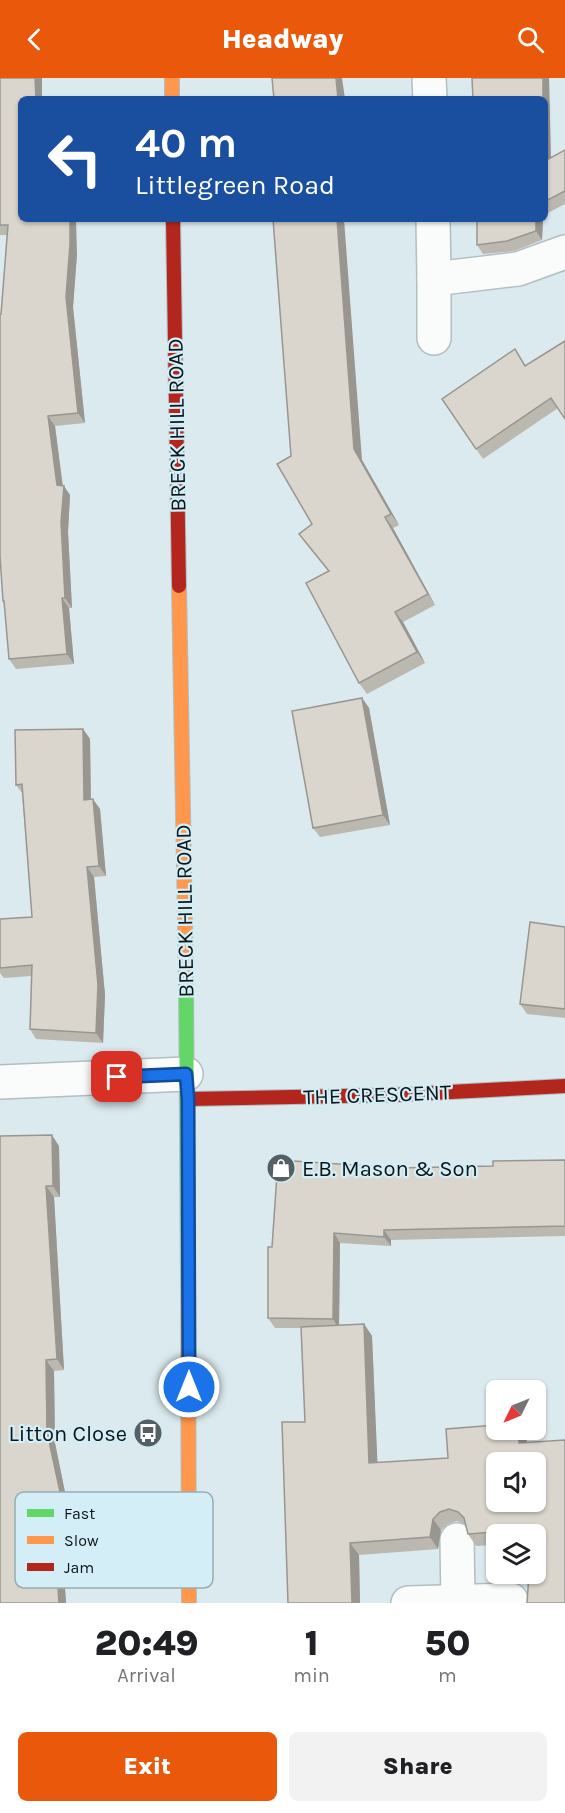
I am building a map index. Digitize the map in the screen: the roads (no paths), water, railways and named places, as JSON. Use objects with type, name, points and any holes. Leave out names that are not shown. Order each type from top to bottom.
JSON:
[{"type":"street","points":[[172,78],[172,96]]},
{"type":"street","points":[[429,78],[430,96]]},
{"type":"street","name":"BRECK HILL ROAD","points":[[173,222],[187,1086],[189,1492]]},
{"type":"street","points":[[433,222],[434,338]]},
{"type":"street","points":[[434,279],[518,269],[565,252]]},
{"type":"street","points":[[0,1082],[187,1086]]},
{"type":"street","name":"THE CRESCENT","points":[[187,1086],[393,1095],[565,1086]]},
{"type":"street","points":[[458,1540],[458,1601]]},
{"type":"street","name":"BRECK HILL ROAD","points":[[189,1588],[189,1603]]},
{"type":"street","points":[[408,1603],[511,1600]]},
{"type":"place","name":"E.B. Mason & Son","points":[[281,1168]]},
{"type":"place","name":"Litton Close","points":[[148,1433]]}]
